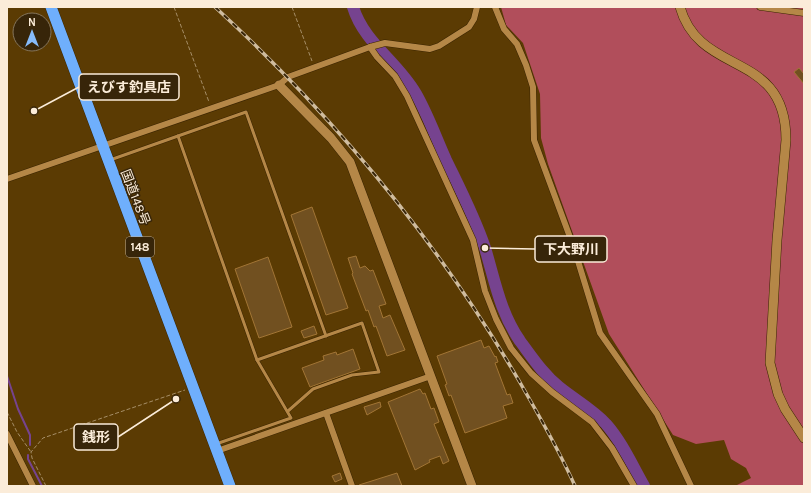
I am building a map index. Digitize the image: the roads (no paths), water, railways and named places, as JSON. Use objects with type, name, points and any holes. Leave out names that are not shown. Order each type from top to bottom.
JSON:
[{"type":"highway","name":"国道148号","points":[[51,7],[230,486]]},
{"type":"street","points":[[7,179],[279,84],[288,77],[370,47],[385,43],[430,49],[439,46],[469,27],[474,19],[477,7]]},
{"type":"street","points":[[495,7],[504,29],[517,44],[526,65],[533,87],[534,140],[574,248],[600,333],[657,414],[691,486]]},
{"type":"street","points":[[680,7],[688,28],[704,46],[767,83],[774,91],[783,107],[786,126],[786,140],[777,247],[770,363],[778,394],[785,409],[804,438]]},
{"type":"street","points":[[760,7],[804,13]]},
{"type":"street","points":[[370,47],[377,57],[395,76],[407,96],[473,240],[485,291],[496,319],[511,348],[531,373],[552,392],[592,422],[612,448],[634,486]]},
{"type":"street","points":[[279,84],[331,138],[350,162],[472,486]]},
{"type":"street","points":[[216,448],[326,413],[431,376]]},
{"type":"street","points":[[326,413],[352,486]]},
{"type":"street","points":[[7,434],[33,486]]},
{"type":"lane","points":[[108,161],[246,112],[326,336]]},
{"type":"lane","points":[[178,136],[257,360],[291,418],[216,448]]},
{"type":"lane","points":[[257,360],[362,323],[379,372],[352,375],[312,389],[288,411]]},
{"type":"waterway","points":[[353,7],[358,20],[373,42],[409,83],[428,118],[477,226],[503,308],[513,330],[533,359],[548,377],[601,419],[612,431],[644,486]]},
{"type":"waterway","points":[[7,376],[18,409],[30,435],[30,445]]},
{"type":"waterway","points":[[28,455],[28,459],[42,486]]},
{"type":"railway","points":[[215,7],[261,51],[348,143],[427,241],[498,345],[548,432],[575,486]]},
{"type":"place","name":"えびす釣具店","points":[[34,111]]},
{"type":"place","name":"下大野川","points":[[485,248]]},
{"type":"place","name":"銭形","points":[[176,399]]}]
